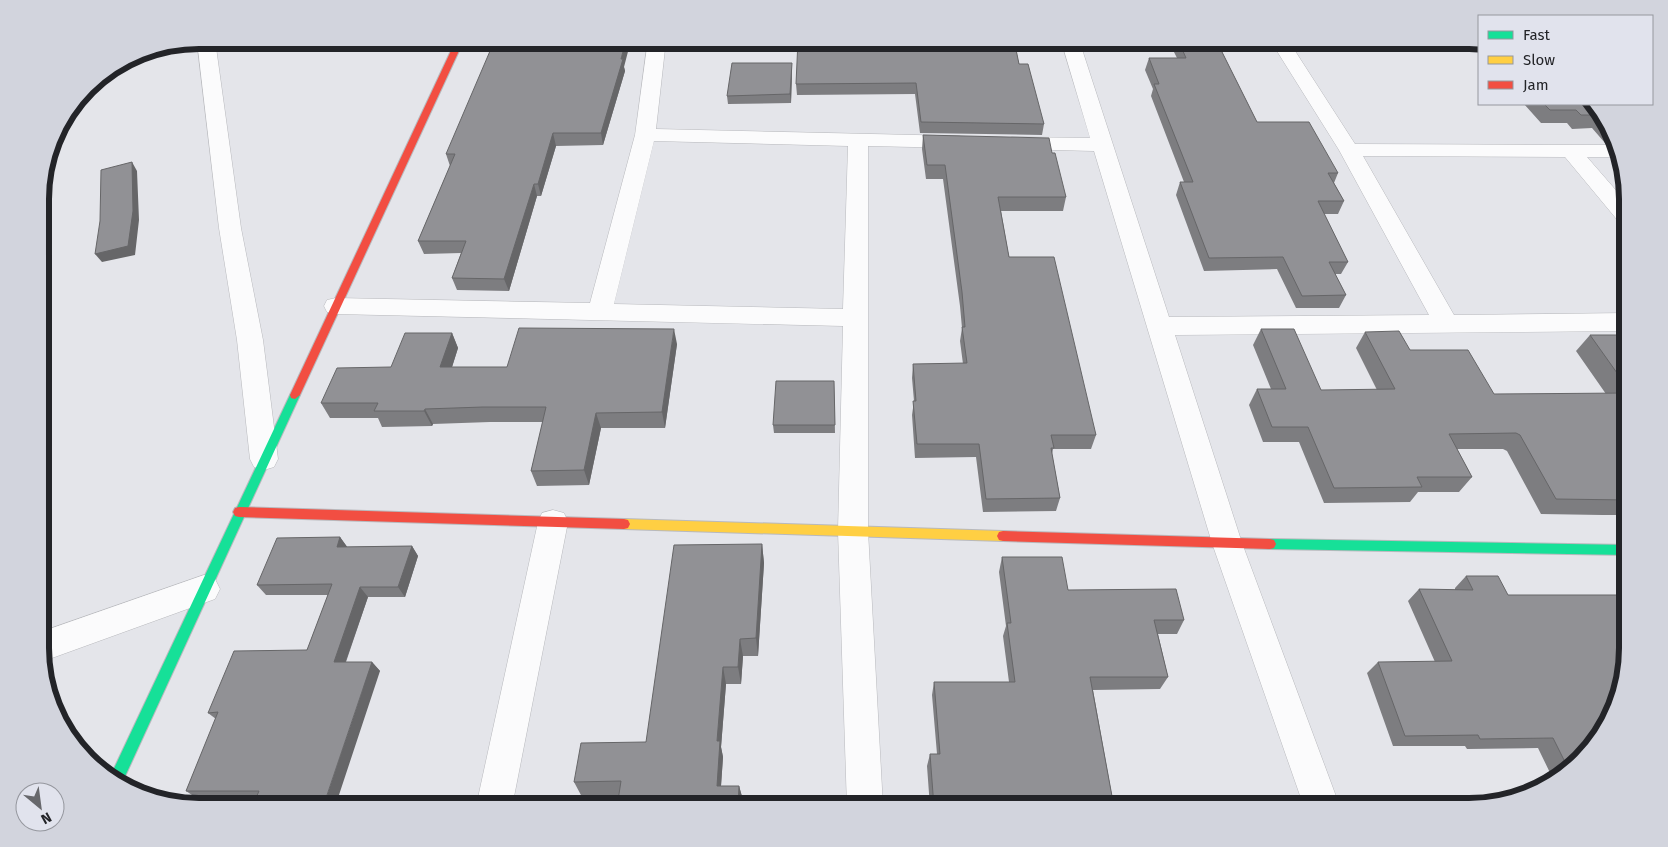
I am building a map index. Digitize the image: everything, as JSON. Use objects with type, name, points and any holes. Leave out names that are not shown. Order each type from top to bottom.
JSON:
[{"type":"street","points":[[207,49],[230,228],[250,340],[264,459]]},
{"type":"street","points":[[118,775],[456,49]]},
{"type":"street","points":[[600,312],[646,135],[656,49]]},
{"type":"street","points":[[1073,49],[1227,543],[1319,798]]},
{"type":"street","points":[[1285,49],[1349,150],[1447,324]]},
{"type":"street","points":[[646,135],[1103,145]]},
{"type":"street","points":[[858,139],[854,318],[853,531],[865,798]]},
{"type":"street","points":[[1349,150],[1611,151]]},
{"type":"street","points":[[1570,150],[1619,208]]},
{"type":"street","points":[[336,306],[854,318]]},
{"type":"street","points":[[1159,326],[1619,322]]},
{"type":"street","points":[[239,512],[1227,543],[1619,550]]},
{"type":"street","points":[[496,798],[553,522]]},
{"type":"street","points":[[49,644],[204,589]]},
{"type":"building","points":[[491,49],[624,49],[621,59],[623,59],[601,133],[553,133],[538,184],[534,184],[504,279],[452,278],[466,241],[418,241],[455,154],[446,154]]},
{"type":"building","points":[[798,49],[1016,49],[1019,64],[1028,64],[1044,124],[921,122],[916,83],[796,84]]},
{"type":"building","points":[[1182,49],[1220,49],[1257,122],[1309,122],[1338,173],[1328,173],[1344,201],[1318,201],[1348,262],[1329,262],[1346,295],[1302,296],[1283,257],[1209,258],[1180,182],[1193,182],[1154,84],[1159,84],[1149,58],[1186,58]]},
{"type":"building","points":[[732,63],[792,63],[790,94],[727,96]]},
{"type":"building","points":[[1545,105],[1586,105],[1593,115],[1581,115],[1576,110],[1550,110]]},
{"type":"building","points":[[923,135],[1049,138],[1052,153],[1055,153],[1066,197],[998,197],[1009,257],[1054,257],[1096,435],[1051,435],[1054,448],[1051,448],[1060,498],[986,499],[979,444],[917,444],[913,401],[916,401],[913,364],[967,363],[962,327],[965,327],[962,292],[945,165],[927,165]]},
{"type":"building","points":[[132,162],[133,211],[128,246],[95,254],[100,221],[101,170]]},
{"type":"building","points":[[519,328],[674,329],[662,412],[596,413],[584,470],[531,471],[546,407],[374,411],[378,403],[321,403],[337,368],[391,367],[405,333],[452,333],[440,367],[507,367]]},
{"type":"building","points":[[1261,329],[1294,329],[1321,390],[1395,389],[1365,332],[1399,331],[1410,350],[1468,350],[1494,394],[1619,393],[1619,500],[1556,499],[1520,435],[1516,433],[1449,434],[1472,477],[1417,477],[1422,487],[1334,488],[1308,427],[1272,427],[1257,389],[1286,389]]},
{"type":"building","points":[[1590,335],[1619,335],[1619,376]]},
{"type":"building","points":[[776,381],[834,381],[835,425],[773,425]]},
{"type":"building","points":[[340,537],[337,547],[412,546],[398,587],[360,587],[334,662],[372,662],[326,798],[256,798],[259,791],[186,791],[218,712],[208,713],[234,651],[307,650],[332,584],[257,585],[277,538]]},
{"type":"building","points":[[762,544],[756,638],[740,639],[738,667],[723,667],[717,741],[720,741],[717,786],[739,786],[738,798],[618,798],[621,781],[574,782],[581,743],[646,742],[674,545]]},
{"type":"building","points":[[1002,557],[1062,557],[1068,590],[1176,589],[1184,620],[1154,620],[1168,677],[1090,677],[1112,798],[933,798],[930,754],[940,754],[934,682],[1015,682],[1007,623],[1011,623]]},
{"type":"building","points":[[1466,576],[1498,576],[1508,595],[1619,595],[1618,668],[1608,706],[1594,732],[1566,763],[1553,738],[1480,739],[1478,735],[1405,736],[1378,662],[1452,661],[1419,589],[1473,590]]},
{"type":"traffic: fast","points":[[118,775],[295,395]]},
{"type":"traffic: fast","points":[[1270,544],[1619,550]]},
{"type":"traffic: slow","points":[[624,524],[1003,536]]},
{"type":"traffic: jam","points":[[295,395],[456,49]]},
{"type":"traffic: jam","points":[[239,512],[624,524]]},
{"type":"traffic: jam","points":[[1003,536],[1270,544]]}]
